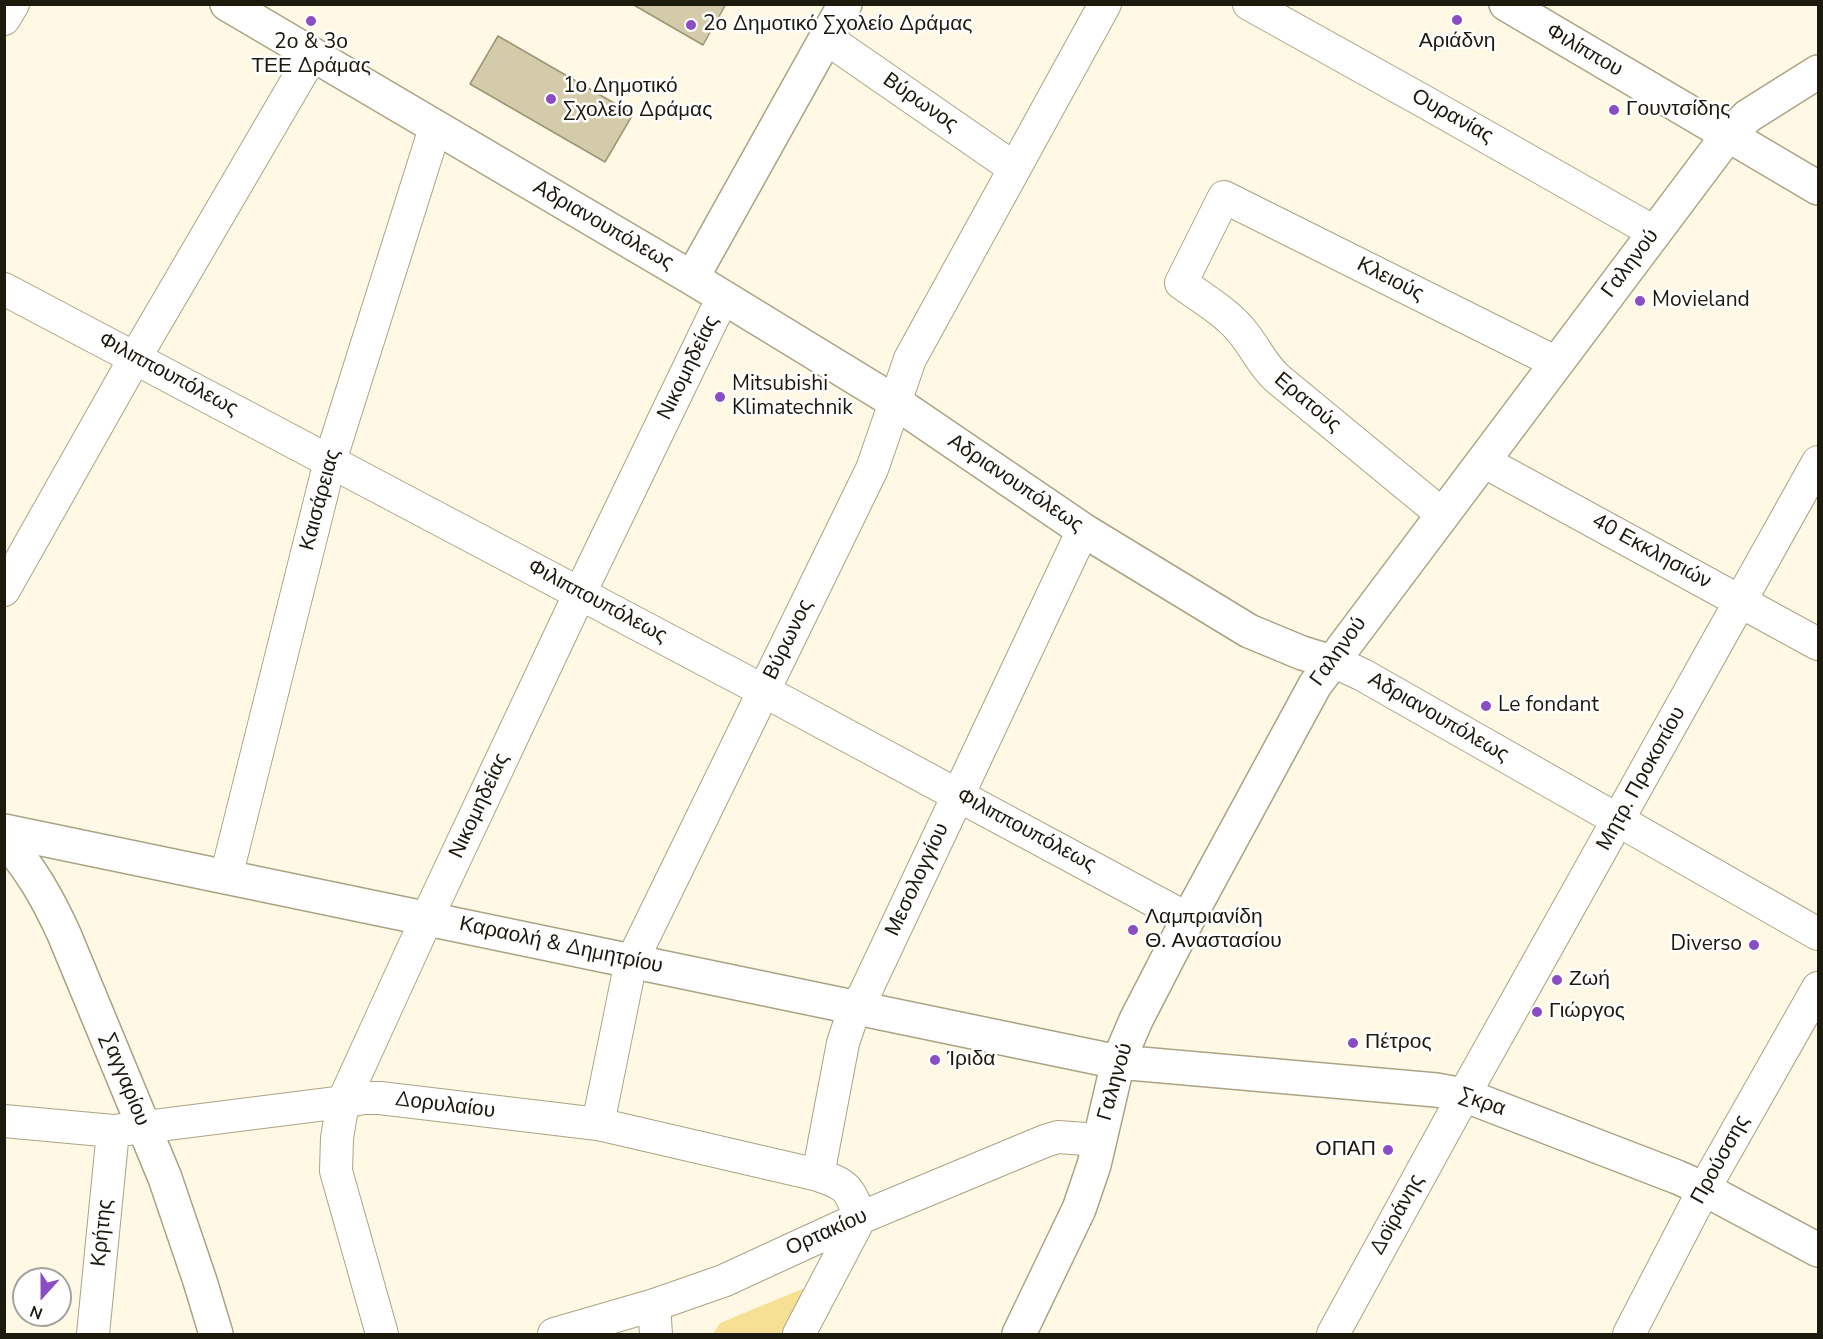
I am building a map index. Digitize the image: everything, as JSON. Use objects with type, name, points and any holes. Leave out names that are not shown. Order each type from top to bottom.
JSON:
[{"type":"street","points":[[4,20],[13,4]]},
{"type":"street","name":"Αδριανουπόλεως","points":[[226,4],[692,278],[895,402],[1083,530],[1249,631],[1302,653],[1337,663],[1363,675],[1818,934]]},
{"type":"street","points":[[692,278],[845,4]]},
{"type":"street","name":"Βύρωνος","points":[[598,1124],[631,961],[872,469],[910,359],[1105,4]]},
{"type":"street","name":"Ουρανίας","points":[[1249,4],[1654,232]]},
{"type":"street","name":"Φιλίππου","points":[[1506,4],[1818,188]]},
{"type":"street","name":"Βύρωνος","points":[[826,38],[1014,168]]},
{"type":"street","points":[[4,591],[135,358],[312,55]]},
{"type":"street","name":"Γαληνού","points":[[1019,1335],[1079,1209],[1094,1165],[1118,1062],[1136,1020],[1315,685],[1728,135],[1748,116],[1818,72]]},
{"type":"street","name":"Καισάρειας","points":[[226,877],[330,461],[435,128]]},
{"type":"street","name":"Κλειούς","points":[[1181,282],[1224,197],[1557,363]]},
{"type":"street","name":"Ερατούς","points":[[1181,282],[1245,334],[1267,369],[1278,380],[1443,515]]},
{"type":"street","name":"Φιλιππουπόλεως","points":[[4,289],[959,794],[1188,919]]},
{"type":"street","name":"Νικομηδείας","points":[[382,1335],[336,1171],[337,1138],[343,1102],[580,593],[723,297]]},
{"type":"street","name":"40 Εκκλησιών","points":[[1483,461],[1818,644]]},
{"type":"street","name":"Μητρ. Προκοπίου","points":[[1464,1095],[1818,462]]},
{"type":"street","name":"Μεσολογγίου","points":[[818,1175],[843,1042],[855,1007],[864,995],[1083,530]]},
{"type":"street","name":"Καραολή & Δημητρίου","points":[[4,831],[1118,1062]]},
{"type":"street","name":"Σαγγαρίου","points":[[4,838],[28,867],[56,916],[129,1129],[178,1214],[216,1335]]},
{"type":"street","name":"Προύσσης","points":[[1629,1335],[1704,1189],[1818,988]]},
{"type":"street","name":"Σκρα","points":[[1118,1062],[1436,1090],[1464,1095],[1648,1164],[1704,1189],[1818,1250]]},
{"type":"street","name":"Δοϊράνης","points":[[1333,1335],[1464,1095]]},
{"type":"street","name":"Δορυλαίου","points":[[4,1121],[129,1129],[363,1098],[380,1098],[598,1124],[818,1175],[840,1182],[850,1192],[860,1218]]},
{"type":"street","name":"Κρήτης","points":[[93,1335],[129,1129]]},
{"type":"street","name":"Ορτακίου","points":[[554,1335],[655,1320],[723,1281],[860,1218],[1045,1141],[1058,1137],[1100,1140]]},
{"type":"street","points":[[799,1335],[860,1218]]},
{"type":"shaded area","points":[[807,1287],[783,1334],[713,1334],[720,1323]]},
{"type":"building","name":"2ο Δημοτικό Σχολείο Δράμας","points":[[632,4],[726,4],[703,45]]},
{"type":"building","name":"1ο Δημοτικό Σχολείο Δράμας","points":[[498,36],[633,114],[605,162],[470,84]]},
{"type":"place","name":"Αριάδνη","points":[[1457,20]]},
{"type":"place","name":"2ο & 3ο ΤΕΕ Δράμας","points":[[311,21]]},
{"type":"place","name":"2ο Δημοτικό Σχολείο Δράμας","points":[[691,25]]},
{"type":"place","name":"1ο Δημοτικό Σχολείο Δράμας","points":[[551,99]]},
{"type":"place","name":"Γουντσίδης","points":[[1614,110]]},
{"type":"place","name":"Movieland","points":[[1640,301]]},
{"type":"place","name":"Mitsubishi Klimatechnik","points":[[720,397]]},
{"type":"place","name":"Le fondant","points":[[1486,706]]},
{"type":"place","name":"Λαμπριανίδη Θ. Αναστασίου","points":[[1133,930]]},
{"type":"place","name":"Diverso","points":[[1754,945]]},
{"type":"place","name":"Ζωή","points":[[1557,980]]},
{"type":"place","name":"Γιώργος","points":[[1537,1012]]},
{"type":"place","name":"Πέτρος","points":[[1353,1043]]},
{"type":"place","name":"Ίριδα","points":[[935,1060]]},
{"type":"place","name":"ΟΠΑΠ","points":[[1388,1150]]}]
